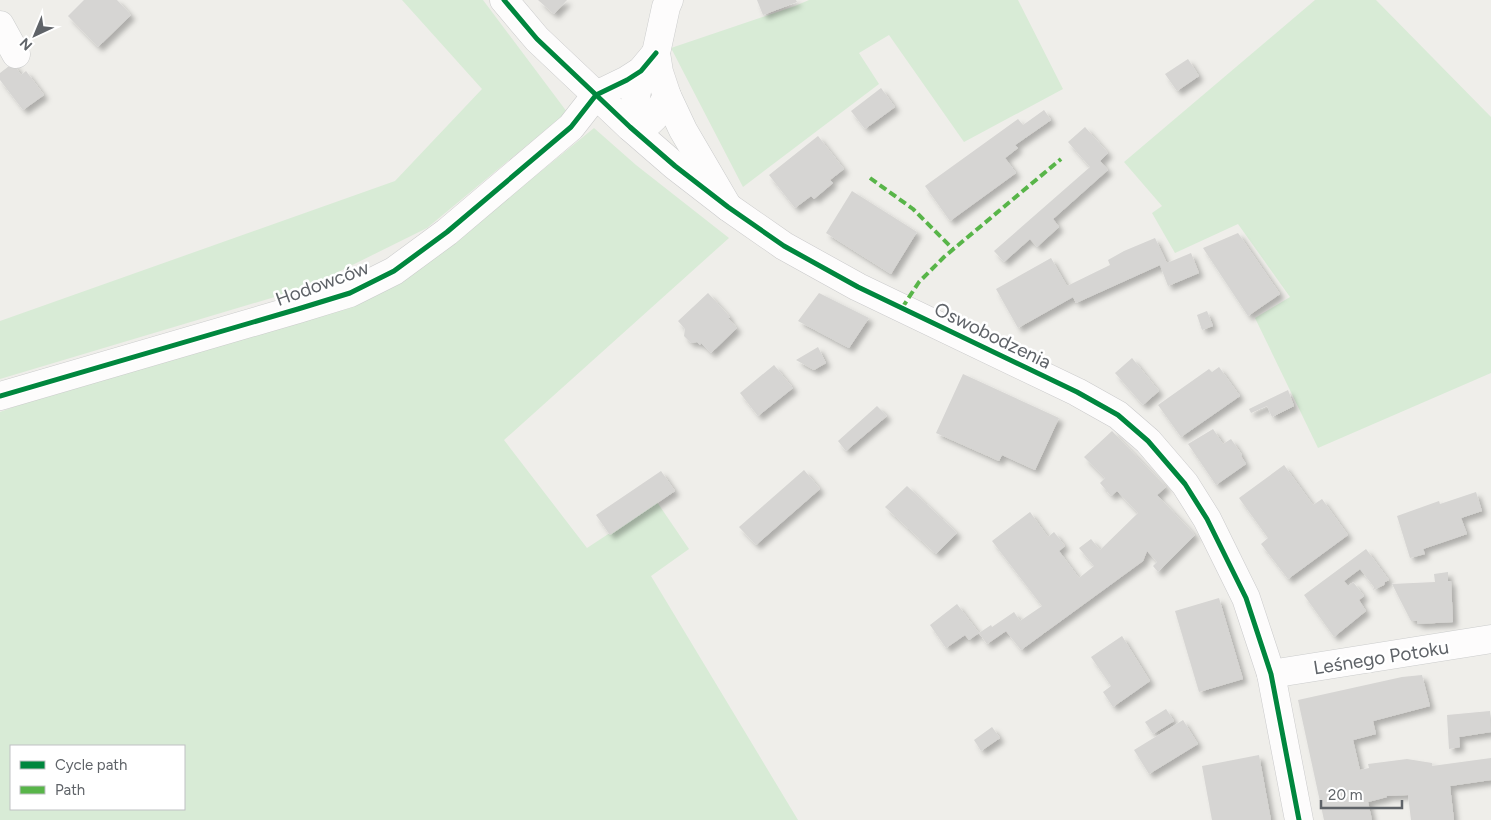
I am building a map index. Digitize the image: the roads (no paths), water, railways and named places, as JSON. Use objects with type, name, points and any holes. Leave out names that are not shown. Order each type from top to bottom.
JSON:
[{"type":"street","name":"Oswobodzenia","points":[[504,0],[537,39],[630,127],[675,166],[728,207],[784,246],[858,287],[1077,392],[1118,415],[1148,441],[1185,484],[1207,519],[1246,598],[1271,674],[1299,820]]},
{"type":"street","points":[[667,96],[658,115],[652,121],[639,130],[630,127],[648,62],[669,0]]},
{"type":"street","points":[[0,25],[16,54]]},
{"type":"street","points":[[596,95],[627,80],[648,62]]},
{"type":"street","points":[[648,62],[659,72],[667,96],[683,130],[728,207]]},
{"type":"street","name":"Hodowców","points":[[0,396],[350,293],[394,271],[447,232],[572,127],[596,95]]},
{"type":"street","name":"Leśnego Potoku","points":[[1271,674],[1491,639]]}]
